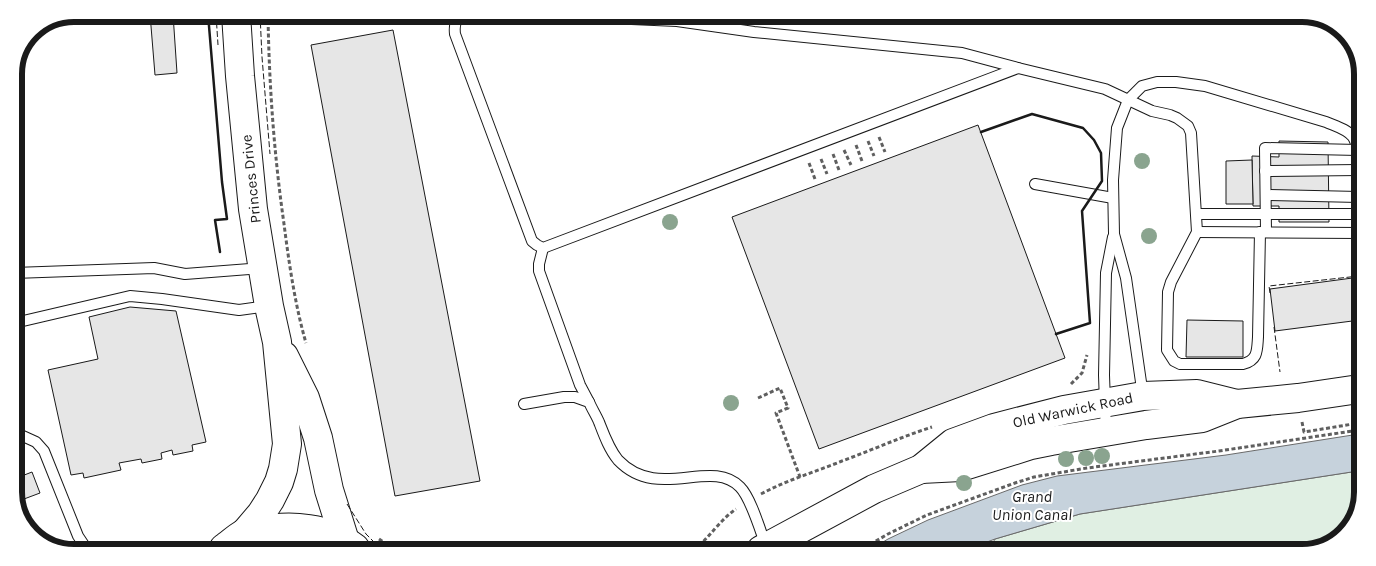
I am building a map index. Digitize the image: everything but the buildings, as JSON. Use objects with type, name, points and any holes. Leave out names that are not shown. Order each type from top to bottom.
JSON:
[{"type":"main road","name":"Princes Drive","points":[[234,541],[260,514],[270,500],[279,482],[287,444],[276,342],[268,306],[252,208],[237,22]]},
{"type":"main road","name":"Princes Drive","points":[[276,342],[305,398],[318,438],[329,490],[358,542]]},
{"type":"main road","name":"Old Warwick Road","points":[[771,544],[874,489],[920,469],[953,443],[1036,416],[1104,402],[1202,418],[1237,404],[1354,390]]},
{"type":"main road","name":"Old Warwick Road","points":[[920,469],[961,467],[1031,445],[1106,432],[1144,410]]},
{"type":"main road","points":[[234,541],[265,529],[289,527],[317,530],[358,542]]},
{"type":"lane","points":[[456,22],[455,34],[532,241],[542,248]]},
{"type":"lane","points":[[677,22],[754,32],[962,53],[1105,89],[1152,111],[1177,118],[1188,126],[1191,133],[1197,214],[1197,232],[1171,282],[1168,292],[1167,350],[1174,361],[1180,364],[1243,364],[1255,358],[1258,338],[1263,232],[1266,213],[1265,148],[1353,150]]},
{"type":"lane","points":[[542,248],[1018,68]]},
{"type":"lane","points":[[1106,432],[1104,325],[1106,273],[1114,234],[1113,180],[1117,128],[1128,100],[1142,86],[1157,82],[1176,82],[1205,86],[1317,119],[1344,129],[1353,137]]},
{"type":"lane","points":[[1265,172],[1353,170]]},
{"type":"lane","points":[[1034,184],[1113,198]]},
{"type":"lane","points":[[1266,196],[1353,196]]},
{"type":"lane","points":[[1197,214],[1353,214]]},
{"type":"lane","points":[[1197,232],[1353,233]]},
{"type":"lane","points":[[1114,234],[1126,278],[1144,410]]},
{"type":"lane","points":[[542,248],[539,271],[580,385],[615,456],[636,473],[647,478],[670,480],[703,476],[731,480],[747,498],[763,544]]},
{"type":"lane","points":[[23,273],[154,268],[185,274],[262,268]]},
{"type":"lane","points":[[23,321],[130,296],[239,310],[268,306]]},
{"type":"lane","points":[[524,404],[564,397],[575,397],[589,402]]},
{"type":"lane","points":[[23,436],[36,442],[44,452],[78,536],[83,544]]},
{"type":"path","points":[[268,22],[269,65],[278,180],[287,251],[308,351]]},
{"type":"path","points":[[877,132],[885,152]]},
{"type":"path","points":[[866,136],[874,156]]},
{"type":"path","points":[[854,140],[862,161]]},
{"type":"path","points":[[842,145],[850,165]]},
{"type":"path","points":[[837,165],[839,170]]},
{"type":"path","points":[[825,170],[827,174]]},
{"type":"path","points":[[813,174],[815,179]]},
{"type":"path","points":[[758,398],[780,388],[788,408],[776,413],[800,476]]},
{"type":"path","points":[[1301,417],[1304,432],[1353,424],[1354,429]]},
{"type":"path","points":[[871,544],[927,515],[1015,483],[1057,471],[1219,452],[1354,430]]},
{"type":"path","points":[[701,544],[735,509]]},
{"type":"path","points":[[358,542],[380,540],[386,544]]},
{"type":"green space","points":[[1354,472],[1354,491],[1347,517],[1330,535],[1315,542],[1301,544],[992,544],[995,539],[1080,514]]},
{"type":"green space","points":[[278,541],[308,544],[268,544]]},
{"type":"water","name":"Grand Union Canal","points":[[1354,435],[1354,472],[1080,514],[982,544],[880,544],[928,520],[1022,485],[1057,476],[1226,455]]},
{"type":"fence","points":[[217,22],[218,45]]},
{"type":"fence","points":[[260,22],[270,154]]},
{"type":"fence","points":[[1270,293],[1269,286],[1353,277]]},
{"type":"fence","points":[[1274,327],[1280,372]]},
{"type":"fence","points":[[347,504],[366,534],[376,544]]},
{"type":"wall","points":[[209,22],[222,182],[227,219],[215,220],[220,252]]},
{"type":"wall","points":[[981,132],[1032,114],[1083,128],[1094,140],[1101,153],[1102,181],[1082,211],[1090,323],[1056,334]]}]
